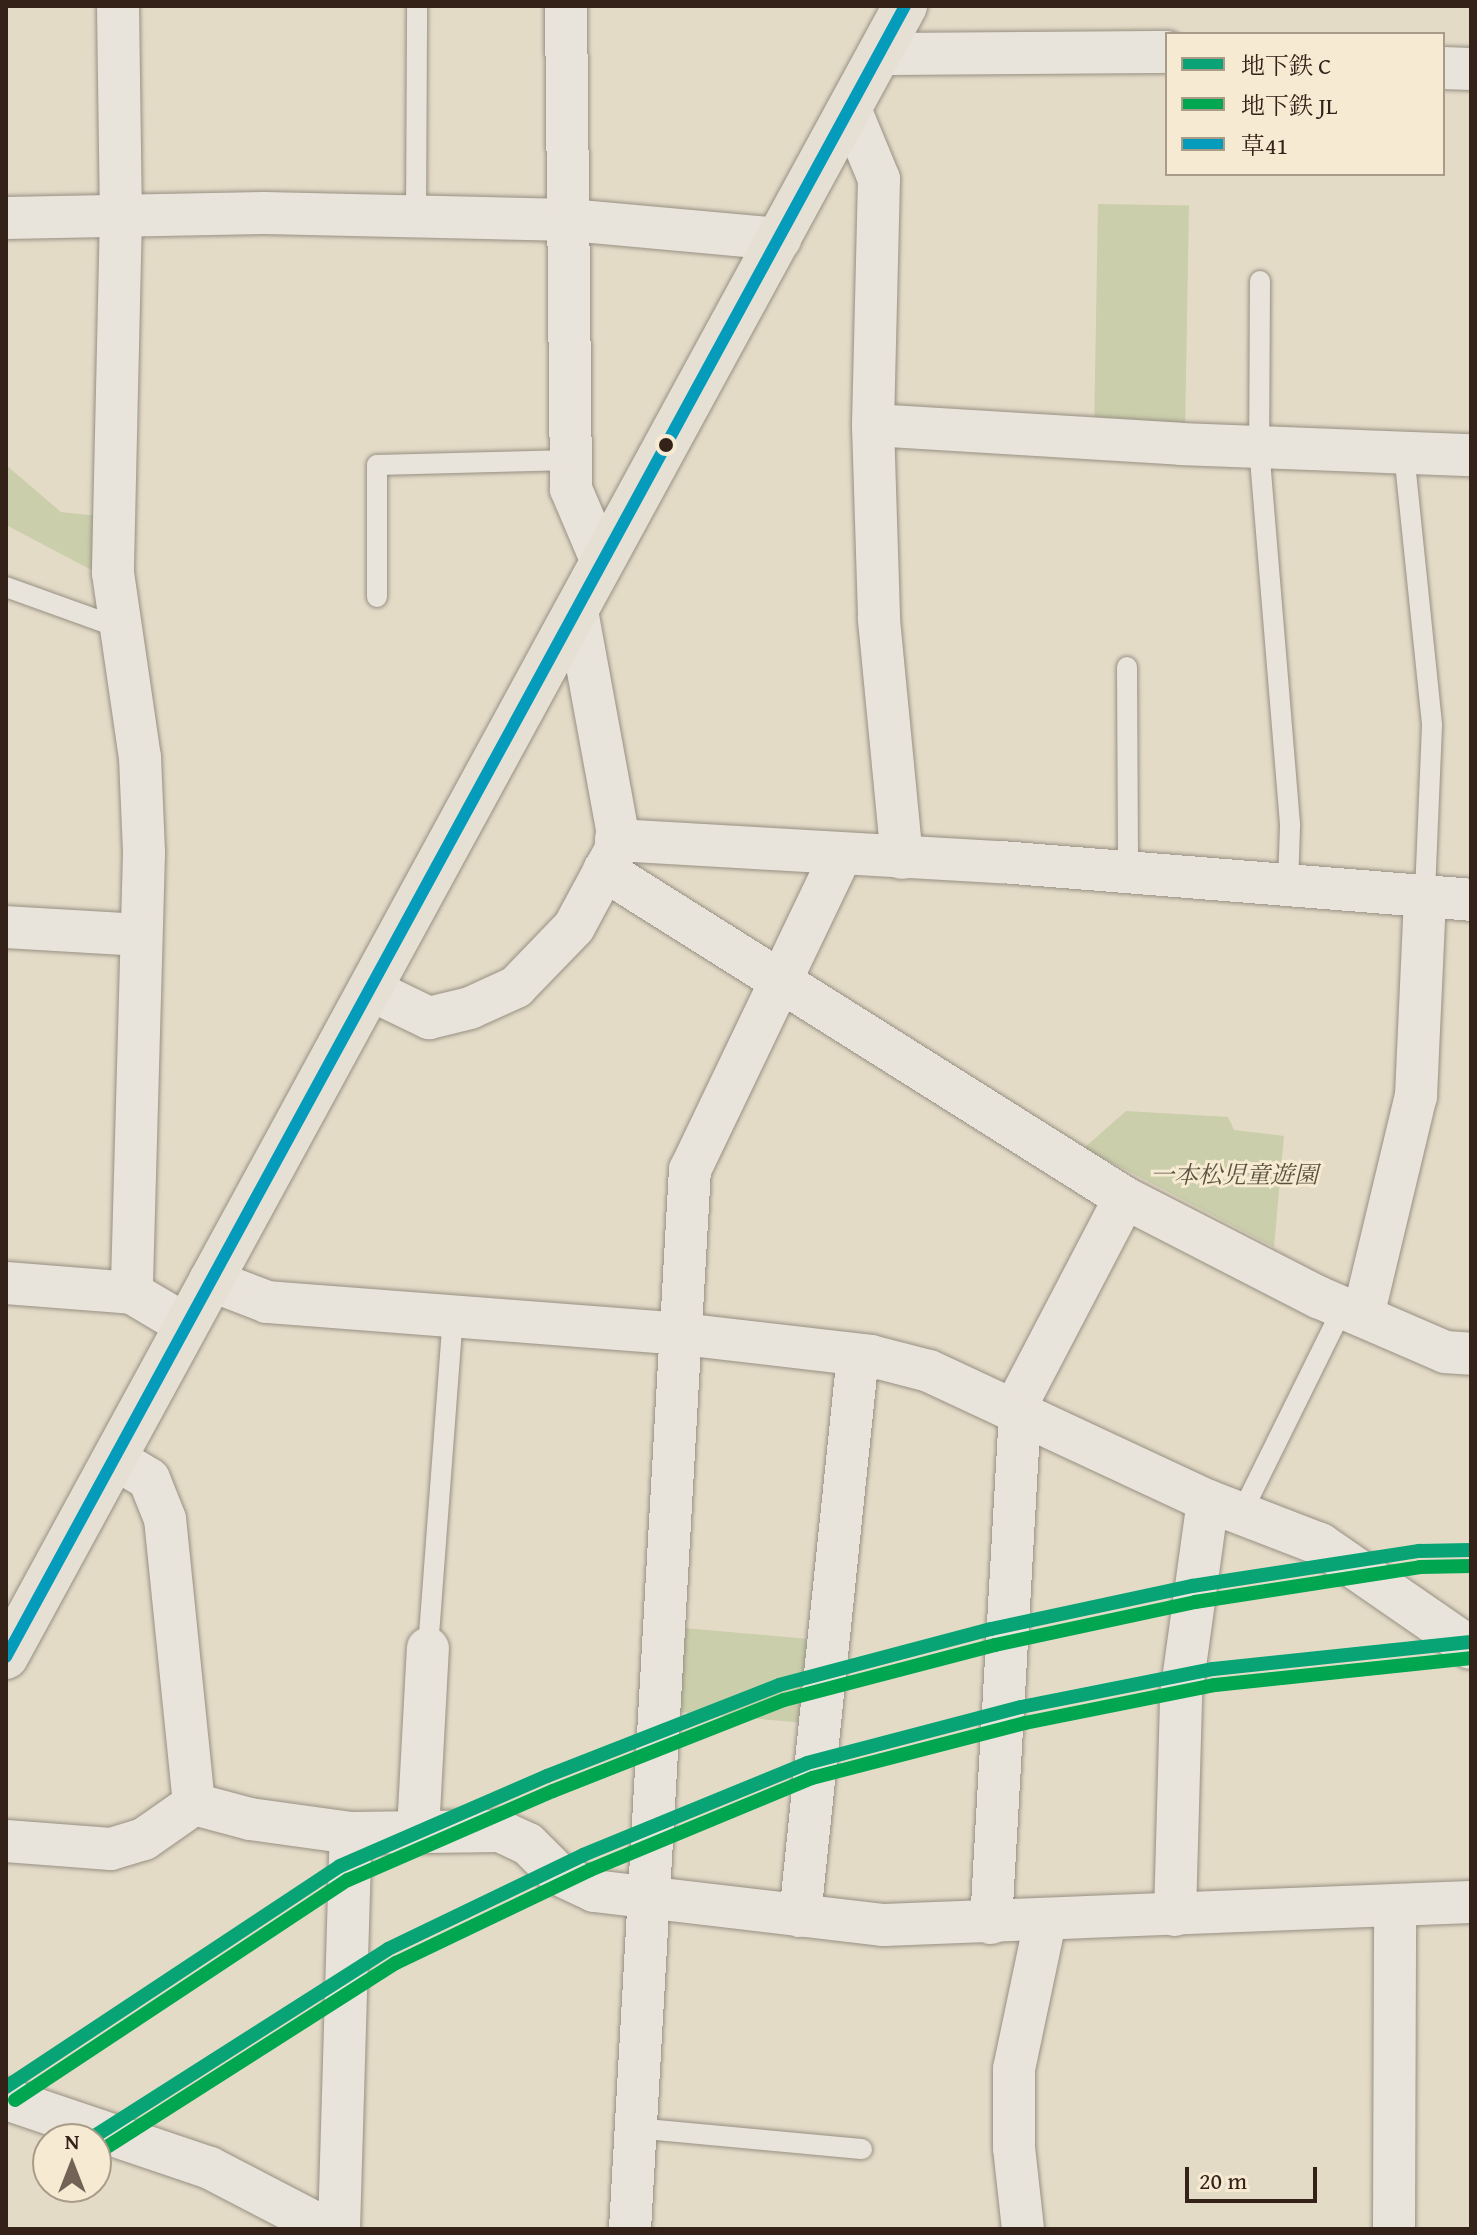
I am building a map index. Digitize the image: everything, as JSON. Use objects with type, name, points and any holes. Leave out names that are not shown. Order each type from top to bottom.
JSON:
[{"type":"main road","points":[[6,1657],[18,1607],[114,1458],[780,239],[895,21]]},
{"type":"street","points":[[118,6],[121,214],[113,573],[117,627],[140,757],[141,935],[132,1293]]},
{"type":"street","points":[[566,6],[571,489],[602,562]]},
{"type":"street","points":[[895,21],[1165,52]]},
{"type":"street","points":[[1445,68],[1471,69]]},
{"type":"street","points":[[850,109],[879,179],[873,425],[879,620],[902,858]]},
{"type":"street","points":[[6,218],[121,214],[570,220],[780,239]]},
{"type":"street","points":[[873,425],[1259,447],[1471,455]]},
{"type":"street","points":[[369,989],[429,1018],[470,1008],[516,987],[574,927],[610,855],[577,610]]},
{"type":"street","points":[[610,855],[902,858],[1471,900]]},
{"type":"street","points":[[610,855],[779,981],[1125,1198],[1353,1312],[1445,1352],[1471,1354]]},
{"type":"street","points":[[630,2229],[690,1170],[841,855]]},
{"type":"street","points":[[1353,1312],[1416,1096],[1425,896]]},
{"type":"street","points":[[6,927],[141,935]]},
{"type":"street","points":[[991,1923],[1017,1412],[1125,1198]]},
{"type":"street","points":[[210,1280],[267,1302],[682,1334],[858,1355],[929,1371],[1225,1508],[1320,1544],[1471,1648]]},
{"type":"street","points":[[6,1283],[132,1293],[186,1325]]},
{"type":"street","points":[[800,1916],[858,1355]]},
{"type":"street","points":[[114,1458],[149,1479],[165,1519],[194,1804]]},
{"type":"street","points":[[1175,1915],[1181,1695],[1225,1508]]},
{"type":"street","points":[[418,1831],[428,1648]]},
{"type":"street","points":[[6,1841],[111,1849],[144,1839],[194,1804],[250,1819],[351,1833],[500,1831],[528,1844],[558,1874],[594,1891],[884,1925],[1045,1922],[1395,1908],[1471,1902]]},
{"type":"street","points":[[339,2229],[351,1833]]},
{"type":"street","points":[[1394,2229],[1395,1908]]},
{"type":"street","points":[[1023,2229],[1014,2148],[1014,2069],[1045,1922]]},
{"type":"street","points":[[6,2099],[210,2168],[327,2229]]},
{"type":"lane","points":[[416,216],[417,6]]},
{"type":"lane","points":[[1260,281],[1259,447],[1290,826],[1288,885]]},
{"type":"lane","points":[[1404,453],[1432,726],[1425,896]]},
{"type":"lane","points":[[377,597],[377,465],[571,460]]},
{"type":"lane","points":[[6,587],[117,627]]},
{"type":"lane","points":[[1127,667],[1128,873]]},
{"type":"lane","points":[[1225,1508],[1353,1312]]},
{"type":"lane","points":[[428,1648],[453,1316]]},
{"type":"lane","points":[[634,2128],[862,2149]]},
{"type":"green space","points":[[1098,204],[1189,206],[1185,427],[1094,425]]},
{"type":"green space","points":[[6,465],[61,512],[98,516],[101,575],[6,525]]},
{"type":"green space","name":"一本松児童遊園","points":[[1126,1111],[1228,1117],[1234,1130],[1284,1136],[1274,1247],[1084,1148]]},
{"type":"green space","points":[[672,1627],[814,1639],[807,1723],[665,1711]]},
{"type":"metro line","name":"C","points":[[6,2087],[340,1866],[547,1776],[779,1685],[991,1629],[1192,1586],[1419,1551],[1471,1550]]},
{"type":"metro line","name":"JL","points":[[15,2100],[348,1880],[553,1791],[784,1700],[995,1645],[1195,1602],[1420,1567],[1471,1566]]},
{"type":"metro line","name":"C","points":[[112,2125],[388,1949],[583,1855],[807,1763],[1021,1707],[1213,1669],[1471,1642]]},
{"type":"metro line","name":"JL","points":[[112,2144],[396,1963],[590,1870],[812,1778],[1025,1723],[1215,1685],[1471,1658]]},
{"type":"transit line","name":"草41","points":[[6,1657],[905,6]]}]
